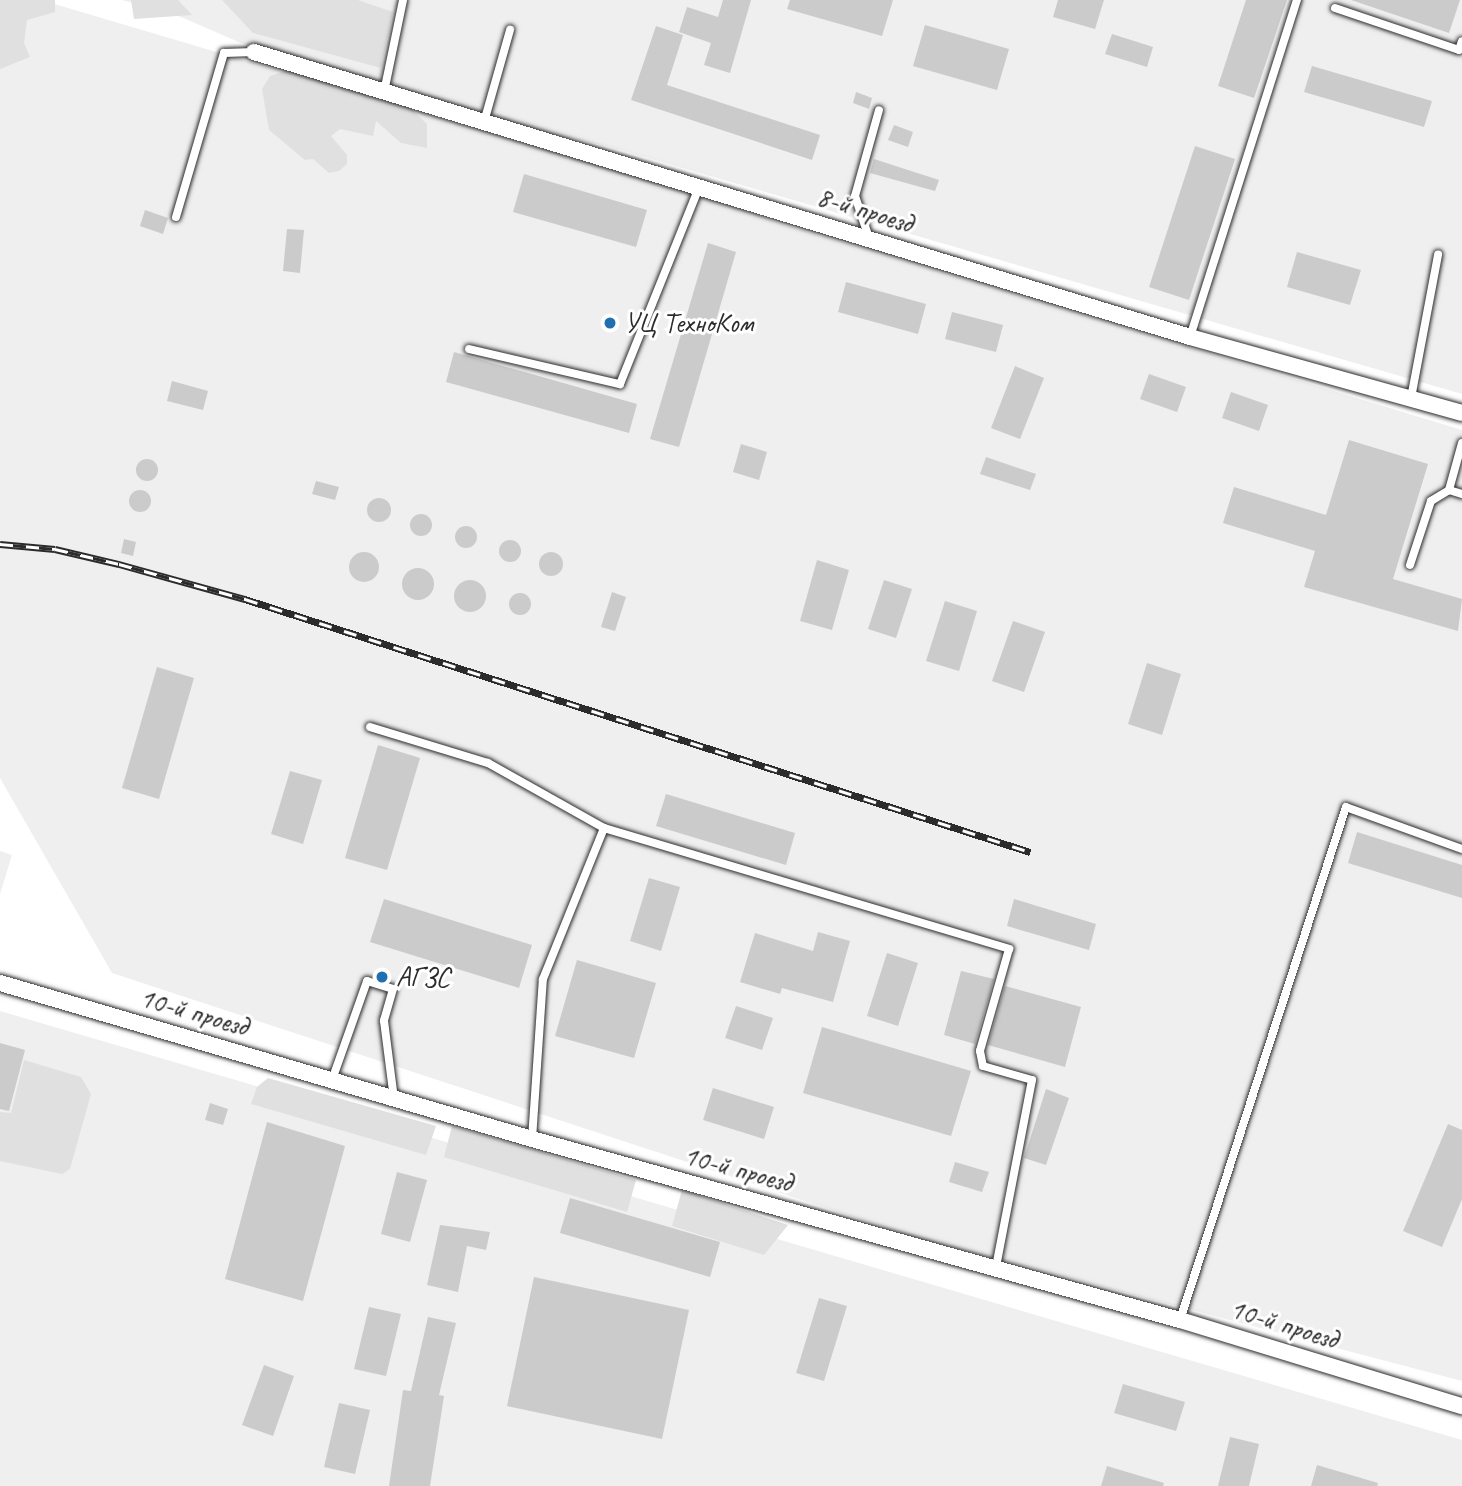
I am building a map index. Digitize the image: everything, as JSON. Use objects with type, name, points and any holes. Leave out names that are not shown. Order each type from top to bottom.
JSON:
[{"type":"street","name":"8-й проезд","points":[[254,52],[1191,337],[1462,413]]},
{"type":"street","name":"10-й проезд","points":[[0,982],[531,1139],[1180,1320],[1462,1406]]},
{"type":"lane","points":[[384,92],[402,0]]},
{"type":"lane","points":[[1191,337],[1297,0]]},
{"type":"lane","points":[[1335,8],[1461,49]]},
{"type":"lane","points":[[484,122],[510,30]]},
{"type":"lane","points":[[176,217],[225,52],[254,52]]},
{"type":"lane","points":[[869,238],[855,196],[879,110]]},
{"type":"lane","points":[[469,349],[620,384],[699,187]]},
{"type":"lane","points":[[1411,398],[1438,255]]},
{"type":"lane","points":[[1449,491],[1462,443]]},
{"type":"lane","points":[[1410,565],[1431,501],[1449,491],[1462,494]]},
{"type":"lane","points":[[370,727],[488,763],[604,828],[1009,949],[982,1058],[983,1066],[1032,1080],[996,1267]]},
{"type":"lane","points":[[1180,1320],[1346,807],[1462,849]]},
{"type":"lane","points":[[531,1139],[543,979],[604,828]]},
{"type":"lane","points":[[332,1080],[367,981],[393,989],[384,1021],[394,1099]]},
{"type":"shaded area","points":[[0,0],[41,0],[722,202],[775,222],[1462,430],[1462,1381],[918,1238],[112,973],[0,778]]},
{"type":"shaded area","points":[[0,0],[55,0],[55,12],[27,20],[24,43],[30,57],[0,69]]},
{"type":"shaded area","points":[[122,0],[1462,0],[1462,394],[607,146],[509,125],[241,43],[181,17]]},
{"type":"shaded area","points":[[131,0],[178,0],[192,15],[134,19]]},
{"type":"shaded area","points":[[222,0],[358,0],[393,12],[381,68],[253,33]]},
{"type":"shaded area","points":[[291,69],[407,105],[427,124],[427,148],[401,143],[376,121],[373,136],[340,129],[331,136],[347,155],[347,164],[339,171],[329,173],[313,159],[305,160],[269,130],[262,89],[270,76]]},
{"type":"shaded area","points":[[0,851],[12,855],[0,894]]},
{"type":"shaded area","points":[[0,1011],[1462,1440],[1462,1486],[0,1486]]},
{"type":"shaded area","points":[[24,1060],[81,1077],[91,1094],[70,1169],[62,1174],[0,1161],[0,1112],[11,1113]]},
{"type":"shaded area","points":[[268,1078],[436,1126],[426,1155],[251,1104],[257,1087]]},
{"type":"shaded area","points":[[452,1126],[636,1180],[627,1212],[444,1157]]},
{"type":"shaded area","points":[[682,1190],[788,1225],[764,1255],[672,1226]]},
{"type":"building","points":[[723,0],[751,0],[730,73],[704,65],[711,43],[679,32],[687,7],[718,17]]},
{"type":"building","points":[[790,0],[893,0],[882,36],[787,9]]},
{"type":"building","points":[[1058,0],[1104,0],[1095,29],[1053,17]]},
{"type":"building","points":[[1246,0],[1287,0],[1254,98],[1218,86]]},
{"type":"building","points":[[1351,0],[1460,0],[1449,33]]},
{"type":"building","points":[[925,25],[1009,49],[997,90],[913,66]]},
{"type":"building","points":[[656,26],[683,35],[667,85],[820,135],[812,160],[631,100]]},
{"type":"building","points":[[1112,34],[1153,47],[1147,67],[1105,54]]},
{"type":"building","points":[[1312,66],[1432,101],[1424,127],[1304,92]]},
{"type":"building","points":[[856,92],[872,98],[869,109],[853,103]]},
{"type":"building","points":[[894,125],[913,132],[908,147],[888,140]]},
{"type":"building","points":[[1195,146],[1235,159],[1189,300],[1149,287]]},
{"type":"building","points":[[874,159],[939,180],[935,191],[870,173]]},
{"type":"building","points":[[524,174],[647,210],[636,247],[513,212]]},
{"type":"building","points":[[145,210],[168,218],[163,234],[140,226]]},
{"type":"building","points":[[287,229],[304,230],[300,273],[283,271]]},
{"type":"building","points":[[708,243],[736,252],[679,447],[650,439]]},
{"type":"building","points":[[1297,252],[1361,270],[1350,305],[1287,287]]},
{"type":"building","points":[[846,282],[926,304],[918,334],[838,312]]},
{"type":"building","points":[[952,312],[1003,325],[996,352],[945,339]]},
{"type":"building","points":[[454,352],[637,404],[629,433],[446,382]]},
{"type":"building","points":[[1015,366],[1044,378],[1020,439],[991,428]]},
{"type":"building","points":[[1149,374],[1186,387],[1177,412],[1140,399]]},
{"type":"building","points":[[172,381],[208,391],[203,410],[167,401]]},
{"type":"building","points":[[1231,392],[1268,405],[1259,431],[1222,418]]},
{"type":"building","points":[[1349,440],[1428,464],[1393,579],[1462,599],[1458,631],[1304,587],[1315,551],[1223,523],[1234,487],[1326,515]]},
{"type":"building","points":[[741,444],[767,452],[759,480],[733,472]]},
{"type":"building","points":[[986,457],[1036,474],[1030,490],[980,474]]},
{"type":"building","points":[[147,459],[155,462],[158,470],[155,478],[147,481],[139,478],[136,470],[139,462]]},
{"type":"building","points":[[316,481],[339,487],[335,500],[312,494]]},
{"type":"building","points":[[140,490],[148,493],[151,501],[148,509],[140,512],[132,509],[129,501],[132,493]]},
{"type":"building","points":[[379,498],[388,501],[391,510],[388,519],[379,522],[370,519],[367,510],[370,501]]},
{"type":"building","points":[[421,514],[429,517],[432,525],[429,533],[421,536],[413,533],[410,525],[413,517]]},
{"type":"building","points":[[466,526],[474,529],[477,537],[474,545],[466,548],[458,545],[455,537],[458,529]]},
{"type":"building","points":[[124,539],[136,542],[133,556],[121,553]]},
{"type":"building","points":[[510,540],[518,543],[521,551],[518,559],[510,562],[502,559],[499,551],[502,543]]},
{"type":"building","points":[[364,552],[374,557],[379,567],[374,577],[364,582],[354,577],[349,567],[354,557]]},
{"type":"building","points":[[546,552],[556,552],[563,559],[563,569],[556,576],[546,576],[539,569],[539,559]]},
{"type":"building","points":[[817,560],[849,570],[832,630],[800,621]]},
{"type":"building","points":[[418,568],[429,573],[434,584],[429,595],[418,600],[407,595],[402,584],[407,573]]},
{"type":"building","points":[[470,580],[481,585],[486,596],[481,607],[470,612],[459,607],[454,596],[459,585]]},
{"type":"building","points":[[884,580],[912,589],[896,638],[868,629]]},
{"type":"building","points":[[612,592],[626,597],[615,631],[601,627]]},
{"type":"building","points":[[520,593],[528,596],[531,604],[528,612],[520,615],[512,612],[509,604],[512,596]]},
{"type":"building","points":[[945,601],[977,611],[959,671],[926,661]]},
{"type":"building","points":[[1013,621],[1045,632],[1024,692],[992,681]]},
{"type":"building","points":[[1147,663],[1181,674],[1162,735],[1128,724]]},
{"type":"building","points":[[157,667],[194,678],[159,799],[122,788]]},
{"type":"building","points":[[378,745],[420,758],[387,870],[345,858]]},
{"type":"building","points":[[290,771],[322,780],[303,844],[271,834]]},
{"type":"building","points":[[666,794],[795,833],[786,865],[656,826]]},
{"type":"building","points":[[1357,832],[1462,865],[1462,898],[1348,863]]},
{"type":"building","points":[[649,878],[680,887],[661,951],[630,941]]},
{"type":"building","points":[[384,899],[532,945],[519,988],[370,942]]},
{"type":"building","points":[[1014,899],[1096,924],[1089,950],[1007,926]]},
{"type":"building","points":[[818,932],[850,941],[833,1002],[782,988],[780,994],[740,982],[755,933],[813,951]]},
{"type":"building","points":[[887,953],[918,963],[898,1026],[867,1016]]},
{"type":"building","points":[[577,960],[656,983],[634,1058],[555,1036]]},
{"type":"building","points":[[961,971],[994,979],[975,1044],[944,1035]]},
{"type":"building","points":[[1005,986],[1081,1007],[1065,1067],[988,1045]]},
{"type":"building","points":[[736,1006],[773,1018],[762,1050],[725,1038]]},
{"type":"building","points":[[822,1027],[971,1071],[951,1136],[803,1093]]},
{"type":"building","points":[[0,1043],[25,1050],[9,1111],[0,1109]]},
{"type":"building","points":[[713,1088],[774,1107],[764,1139],[703,1120]]},
{"type":"building","points":[[1046,1089],[1069,1098],[1046,1165],[1024,1158]]},
{"type":"building","points":[[210,1103],[228,1109],[223,1125],[205,1120]]},
{"type":"building","points":[[267,1122],[345,1146],[303,1301],[225,1279]]},
{"type":"building","points":[[1448,1124],[1462,1130],[1462,1199],[1442,1247],[1403,1231]]},
{"type":"building","points":[[955,1162],[989,1172],[982,1192],[949,1182]]},
{"type":"building","points":[[397,1172],[427,1180],[410,1242],[381,1234]]},
{"type":"building","points":[[570,1198],[720,1242],[710,1277],[560,1233]]},
{"type":"building","points":[[440,1225],[490,1232],[486,1250],[467,1246],[458,1292],[427,1285]]},
{"type":"building","points":[[534,1277],[689,1310],[662,1439],[507,1406]]},
{"type":"building","points":[[819,1298],[847,1306],[824,1381],[796,1373]]},
{"type":"building","points":[[369,1307],[401,1314],[386,1376],[354,1369]]},
{"type":"building","points":[[428,1317],[456,1323],[439,1395],[444,1396],[430,1486],[389,1486],[403,1390],[411,1391]]},
{"type":"building","points":[[264,1365],[294,1376],[273,1436],[242,1425]]},
{"type":"building","points":[[1123,1384],[1185,1402],[1176,1431],[1114,1413]]},
{"type":"building","points":[[339,1403],[370,1410],[355,1474],[324,1467]]},
{"type":"building","points":[[1230,1437],[1259,1444],[1249,1486],[1218,1486]]},
{"type":"building","points":[[1317,1465],[1378,1483],[1377,1486],[1311,1486]]},
{"type":"building","points":[[1107,1466],[1164,1483],[1163,1486],[1101,1486]]},
{"type":"railway","points":[[0,544],[55,549],[245,599],[1030,852]]},
{"type":"place","name":"УЦ ТехноКом","points":[[610,323]]},
{"type":"place","name":"АГЗС","points":[[382,977]]}]
